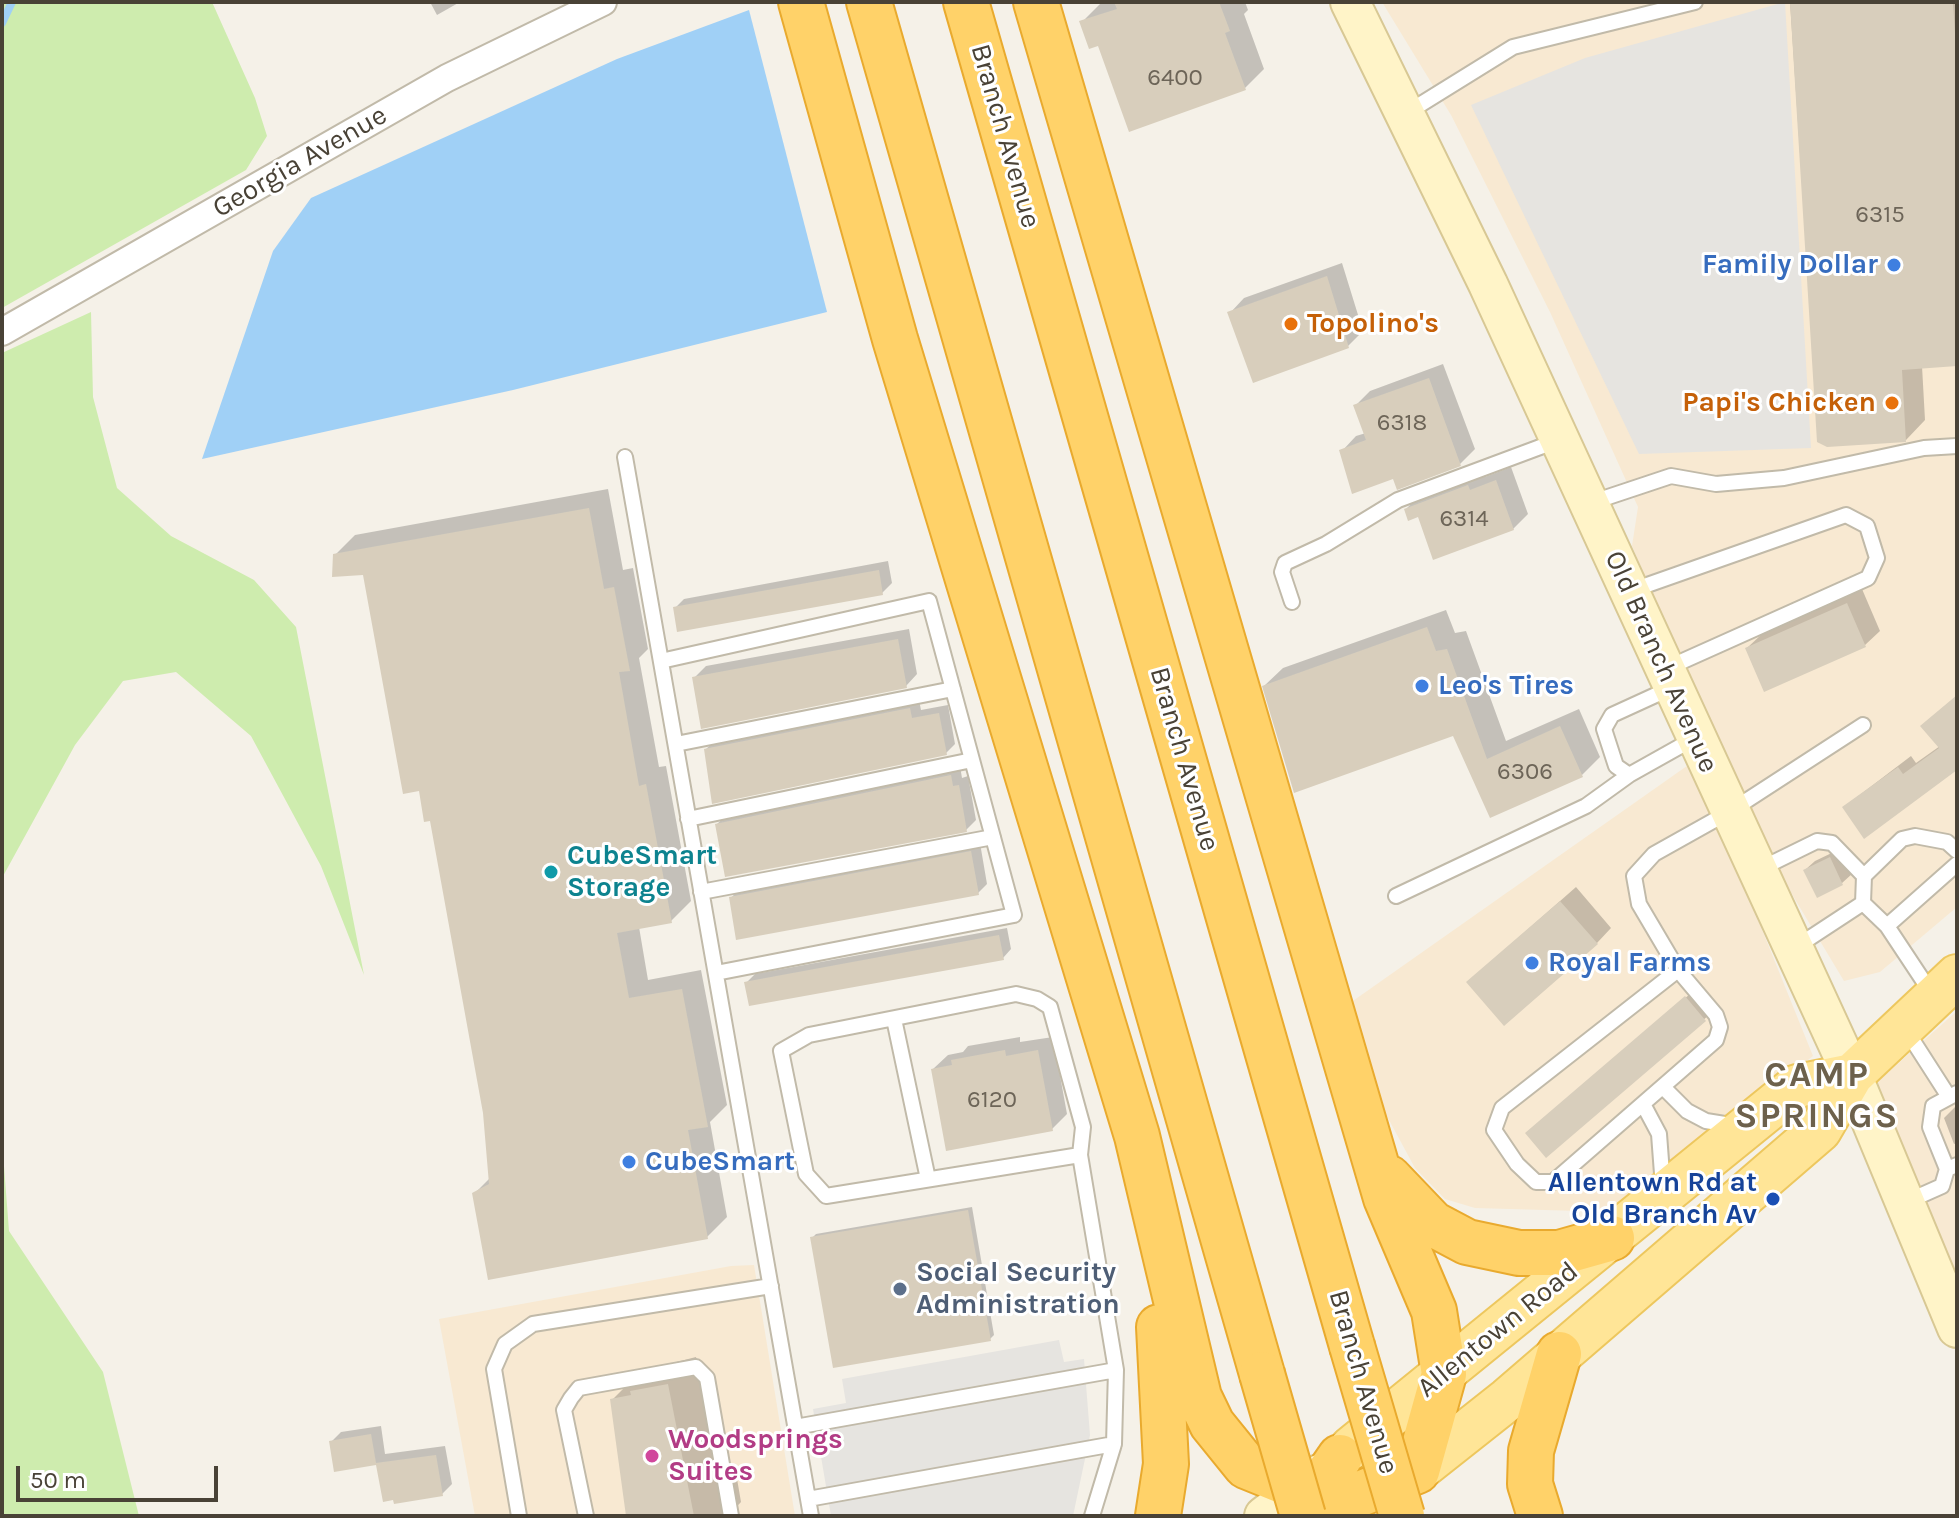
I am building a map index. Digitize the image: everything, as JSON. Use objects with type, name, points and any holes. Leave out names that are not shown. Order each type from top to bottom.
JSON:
[{"type":"highway","points":[[801,2],[895,339],[1113,1056],[1165,1246],[1199,1397],[1229,1448],[1246,1466],[1339,1510]]},
{"type":"highway","points":[[869,2],[1262,1374],[1339,1510]]},
{"type":"highway","name":"Branch Avenue","points":[[966,2],[1352,1346],[1339,1510]]},
{"type":"highway","points":[[1036,2],[1386,1198],[1434,1311],[1444,1374],[1417,1471],[1355,1496],[1339,1510]]},
{"type":"highway","points":[[1113,1056],[1153,1277],[1162,1355],[1166,1464],[1158,1516]]},
{"type":"highway","points":[[1377,1166],[1433,1224],[1467,1242],[1519,1253],[1559,1253],[1612,1238]]},
{"type":"highway","points":[[1540,1516],[1530,1484],[1531,1451],[1559,1354]]},
{"type":"highway","points":[[1339,1510],[1340,1457]]},
{"type":"main road","name":"Old Branch Avenue","points":[[1350,2],[1560,440],[1755,871],[1852,1075],[1905,1202],[1953,1305]]},
{"type":"main road","name":"Allentown Road","points":[[1417,1471],[1559,1354],[1820,1130],[1852,1075],[1946,988]]},
{"type":"main road","name":"Allentown Road","points":[[1340,1457],[1797,1086],[1852,1075]]},
{"type":"main road","points":[[1264,1516],[1339,1510]]},
{"type":"street","name":"Georgia Avenue","points":[[2,332],[447,78],[603,2]]},
{"type":"lane","points":[[1405,115],[1513,47],[1695,2]]},
{"type":"lane","points":[[1292,602],[1282,572],[1285,563],[1326,544],[1398,500],[1560,440]]},
{"type":"lane","points":[[1589,503],[1671,476],[1716,484],[1784,478],[1924,448],[1957,446]]},
{"type":"lane","points":[[625,457],[811,1516]]},
{"type":"lane","points":[[1629,591],[1846,515],[1867,526],[1877,558],[1868,578],[1669,678],[1612,715],[1604,729],[1616,766],[1629,775]]},
{"type":"lane","points":[[661,661],[929,601],[1014,915],[716,973]]},
{"type":"lane","points":[[676,744],[953,689]]},
{"type":"lane","points":[[1678,970],[1502,1108],[1494,1130],[1517,1164],[1536,1182],[1553,1182],[1716,1040],[1720,1027],[1716,1015],[1678,970],[1639,904],[1634,876],[1654,854],[1729,812],[1863,725]]},
{"type":"lane","points":[[1396,896],[1586,806],[1629,775],[1695,737]]},
{"type":"lane","points":[[688,819],[972,760]]},
{"type":"lane","points":[[1946,988],[1863,903],[1864,876],[1902,839],[1915,836],[1947,842],[1957,851]]},
{"type":"lane","points":[[701,892],[993,837]]},
{"type":"lane","points":[[1755,871],[1817,841],[1832,843],[1864,876]]},
{"type":"lane","points":[[1887,926],[1957,864]]},
{"type":"lane","points":[[1792,949],[1863,903]]},
{"type":"lane","points":[[1080,1155],[826,1196],[806,1174],[781,1051],[809,1035],[1016,994],[1037,999],[1050,1007],[1083,1127],[1080,1155],[1116,1370],[1114,1444],[1088,1515]]},
{"type":"lane","points":[[894,1019],[928,1179]]},
{"type":"lane","points":[[1904,1027],[1954,1095],[1933,1106],[1930,1127],[1952,1167],[1942,1186],[1905,1202]]},
{"type":"lane","points":[[1663,1087],[1687,1111],[1706,1121],[1745,1128]]},
{"type":"lane","points":[[1643,1104],[1659,1134],[1663,1196]]},
{"type":"lane","points":[[519,1516],[494,1369],[505,1344],[533,1324],[771,1286]]},
{"type":"lane","points":[[586,1516],[564,1410],[571,1398],[579,1388],[696,1367],[707,1378],[731,1516]]},
{"type":"lane","points":[[795,1427],[1116,1370]]},
{"type":"lane","points":[[808,1499],[1114,1444]]},
{"type":"shaded area","points":[[1382,2],[1957,2],[1957,907],[1880,972],[1844,981],[1775,866],[1714,744],[1632,546],[1638,507],[1550,312],[1451,115]]},
{"type":"shaded area","points":[[1785,2],[1811,448],[1639,454],[1471,105],[1585,58]]},
{"type":"shaded area","points":[[1694,761],[1813,1056],[1614,1212],[1475,1208],[1445,1199],[1415,1168],[1383,1109],[1350,1003]]},
{"type":"shaded area","points":[[1957,1011],[1957,1280],[1874,1085]]},
{"type":"shaded area","points":[[754,1265],[795,1516],[475,1516],[439,1319],[731,1266]]},
{"type":"shaded area","name":"Social Security Administration","points":[[1059,1340],[1064,1362],[1084,1359],[1090,1435],[1073,1516],[831,1516],[813,1409],[846,1403],[842,1379]]},
{"type":"green space","points":[[2,2],[212,2],[255,98],[267,136],[246,170],[2,308]]},
{"type":"green space","points":[[91,312],[93,397],[117,488],[171,536],[254,580],[296,627],[364,975],[321,866],[251,736],[176,672],[123,681],[75,745],[2,878],[2,353]]},
{"type":"green space","points":[[2,1140],[9,1231],[103,1372],[139,1516],[2,1516]]},
{"type":"water","points":[[749,10],[827,312],[513,390],[202,459],[273,251],[311,198],[617,59]]},
{"type":"building","points":[[1114,2],[1219,2],[1230,31],[1225,33],[1246,90],[1129,132],[1098,46],[1089,49],[1079,21],[1117,9]]},
{"type":"building","points":[[1790,2],[1953,2],[1957,64],[1957,366],[1902,370],[1906,442],[1827,447],[1817,442]]},
{"type":"building","points":[[1327,276],[1349,348],[1253,383],[1227,312]]},
{"type":"building","points":[[1429,378],[1461,466],[1397,490],[1393,479],[1352,494],[1339,450],[1366,440],[1353,405]]},
{"type":"building","points":[[1496,480],[1514,530],[1433,560],[1418,517],[1408,521],[1404,509],[1468,485],[1470,490]]},
{"type":"building","name":"CubeSmart Storage","points":[[589,508],[604,589],[614,587],[630,671],[619,672],[639,786],[646,784],[672,923],[617,933],[629,998],[682,989],[708,1127],[688,1130],[708,1239],[488,1280],[472,1193],[489,1184],[483,1113],[430,821],[424,822],[419,791],[403,794],[363,575],[332,577],[333,554]]},
{"type":"building","points":[[879,570],[883,595],[677,632],[673,607]]},
{"type":"building","points":[[1847,603],[1866,647],[1764,692],[1745,648]]},
{"type":"building","points":[[1427,627],[1436,651],[1447,649],[1487,759],[1560,726],[1583,777],[1490,818],[1453,736],[1294,793],[1262,686]]},
{"type":"building","points":[[898,639],[907,688],[701,729],[692,677]]},
{"type":"building","points":[[1957,695],[1957,770],[1864,839],[1842,807],[1898,767],[1903,774],[1939,748],[1920,726]]},
{"type":"building","points":[[910,708],[912,718],[939,713],[947,755],[712,804],[704,749]]},
{"type":"building","points":[[951,775],[953,786],[959,785],[967,832],[725,877],[715,824]]},
{"type":"building","points":[[971,851],[979,895],[736,940],[729,897]]},
{"type":"building","points":[[1830,857],[1843,885],[1817,898],[1803,870]]},
{"type":"building","name":"Royal Farms","points":[[1560,901],[1598,944],[1504,1026],[1466,982]]},
{"type":"building","points":[[999,935],[1004,960],[749,1006],[744,982]]},
{"type":"building","name":"Royal Farms","points":[[1685,996],[1706,1021],[1546,1158],[1525,1133]]},
{"type":"building","points":[[1005,1050],[1006,1056],[1038,1050],[1053,1131],[946,1151],[931,1069],[952,1065],[951,1060]]},
{"type":"building","name":"Social Security Administration","points":[[968,1210],[991,1341],[833,1368],[810,1237]]},
{"type":"building","name":"Woodsprings Suites","points":[[668,1384],[694,1516],[626,1516],[610,1399],[631,1395],[630,1391]]},
{"type":"building","points":[[371,1434],[376,1463],[436,1455],[443,1496],[394,1504],[393,1500],[383,1502],[376,1465],[334,1472],[329,1441]]},
{"type":"waterway","points":[[2,23],[12,2]]},
{"type":"place","name":"Family Dollar","points":[[1894,265]]},
{"type":"place","name":"Topolino's","points":[[1291,324]]},
{"type":"place","name":"Papi's Chicken","points":[[1892,403]]},
{"type":"place","name":"Leo's Tires","points":[[1422,686]]},
{"type":"place","name":"CubeSmart Storage","points":[[551,872]]},
{"type":"place","name":"Royal Farms","points":[[1532,963]]},
{"type":"place","name":"CubeSmart","points":[[629,1162]]},
{"type":"place","name":"Allentown Rd at Old Branch Av","points":[[1773,1199]]},
{"type":"place","name":"Social Security Administration","points":[[900,1289]]},
{"type":"place","name":"Woodsprings Suites","points":[[652,1456]]},
{"type":"district","name":"CAMP SPRINGS","points":[[1817,1096]]}]
